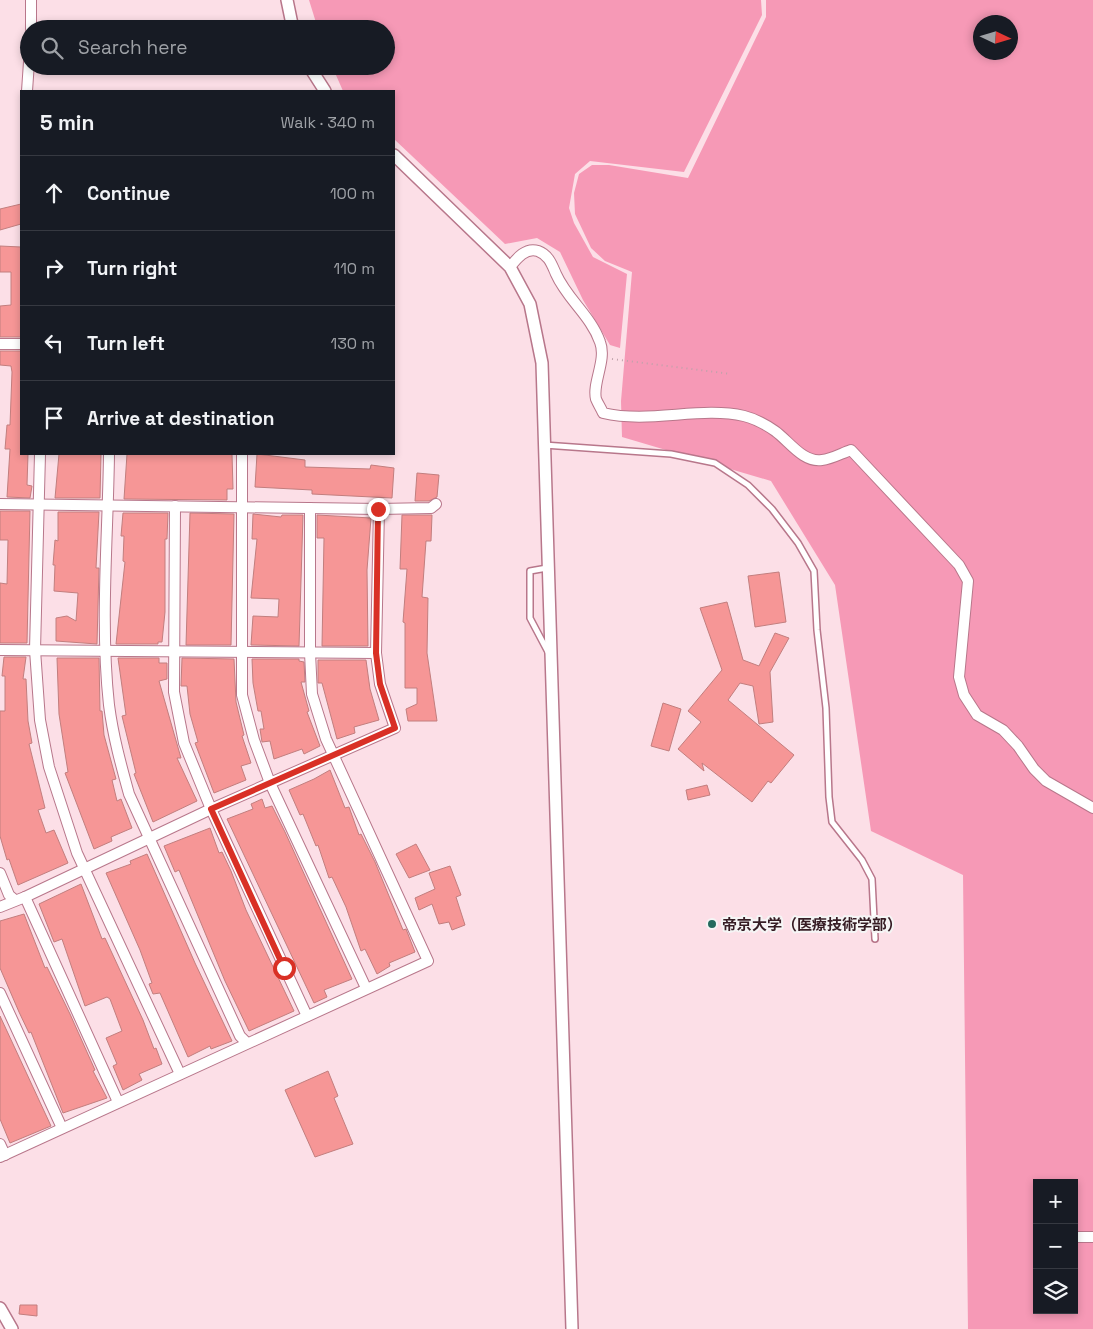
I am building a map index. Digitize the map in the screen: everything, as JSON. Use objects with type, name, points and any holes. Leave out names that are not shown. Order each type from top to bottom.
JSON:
[{"type":"street","points":[[31,20],[32,0]]},
{"type":"street","points":[[287,0],[291,20]]},
{"type":"street","points":[[27,90],[28,75]]},
{"type":"street","points":[[315,75],[324,90]]},
{"type":"street","points":[[395,156],[510,267],[530,304],[542,363],[572,1329]]},
{"type":"street","points":[[510,267],[518,257],[527,251],[537,250],[547,256],[560,284],[592,324],[601,343],[605,358],[596,398],[604,413],[639,417],[720,414],[742,416],[758,420],[776,431],[809,459],[820,461],[851,450],[959,565],[968,581],[959,677],[964,695],[977,715],[1003,730],[1046,781],[1093,808]]},
{"type":"street","points":[[0,344],[20,344]]},
{"type":"street","points":[[40,455],[35,650],[40,720],[47,759],[68,828],[85,869],[180,1074]]},
{"type":"street","points":[[110,455],[105,651],[109,706],[118,756],[129,794],[149,839],[240,1036],[248,1044]]},
{"type":"street","points":[[242,455],[242,695],[254,740],[270,783],[366,988]]},
{"type":"street","points":[[0,504],[378,509],[431,508],[436,504]]},
{"type":"street","points":[[175,506],[174,692],[184,743],[211,809],[307,1016]]},
{"type":"street","points":[[0,1144],[2,1156],[428,961],[326,739],[312,694],[310,653],[310,508]]},
{"type":"street","points":[[0,907],[211,809],[395,728],[380,684],[376,653],[378,509]]},
{"type":"street","points":[[0,650],[376,653]]},
{"type":"street","points":[[0,873],[9,895],[20,898],[118,1102]]},
{"type":"street","points":[[0,993],[62,1128]]},
{"type":"street","points":[[1078,1237],[1093,1237]]},
{"type":"street","points":[[0,1308],[12,1329]]},
{"type":"lane","points":[[544,445],[672,454],[715,462],[748,485],[772,508],[798,543],[814,571],[816,630],[826,708],[829,798],[832,822],[862,860],[872,879],[875,939]]},
{"type":"lane","points":[[548,568],[530,570],[530,618],[551,657]]},
{"type":"path","points":[[605,358],[731,374]]},
{"type":"shaded area","points":[[309,0],[761,0],[762,15],[684,172],[590,161],[575,174],[569,208],[574,223],[593,257],[627,274],[620,348],[610,345],[583,300],[560,252],[537,238],[505,244],[395,140],[395,90],[343,90],[336,75],[395,75],[395,20],[315,20]]},
{"type":"shaded area","points":[[766,0],[1093,0],[1093,1329],[968,1329],[963,875],[871,831],[835,585],[771,481],[622,437],[621,401],[632,272],[605,261],[591,248],[575,214],[574,193],[579,174],[592,165],[609,165],[688,178],[766,17]]},
{"type":"building","points":[[20,204],[20,224],[0,230],[0,209]]},
{"type":"building","points":[[0,246],[20,247],[20,337],[0,337],[0,306],[11,305],[11,272],[0,272]]},
{"type":"building","points":[[0,351],[20,351],[20,455],[28,455],[27,485],[32,486],[30,498],[7,497],[10,449],[5,449],[7,425],[10,425],[12,372],[11,366],[0,365]]},
{"type":"building","points":[[59,455],[101,455],[100,498],[55,498]]},
{"type":"building","points":[[127,455],[232,455],[233,489],[227,489],[227,500],[124,499]]},
{"type":"building","points":[[257,455],[305,460],[305,467],[370,469],[371,465],[394,468],[392,498],[312,494],[312,490],[255,487]]},
{"type":"building","points":[[417,473],[439,475],[437,497],[429,501],[415,501]]},
{"type":"building","points":[[0,511],[30,511],[27,643],[0,643],[0,583],[7,584],[8,540],[0,540]]},
{"type":"building","points":[[58,512],[99,512],[96,568],[99,568],[97,644],[56,641],[56,618],[67,616],[76,621],[78,593],[54,591],[55,565],[53,565],[55,540],[58,541]]},
{"type":"building","points":[[123,513],[168,513],[167,539],[165,539],[165,612],[162,642],[158,642],[158,644],[116,644],[125,562],[123,561],[124,536],[121,536]]},
{"type":"building","points":[[190,513],[234,514],[231,645],[186,645]]},
{"type":"building","points":[[253,514],[281,517],[282,515],[303,515],[299,646],[251,645],[253,616],[278,617],[279,599],[251,598],[257,539],[252,539]]},
{"type":"building","points":[[317,515],[371,518],[367,570],[368,646],[322,646],[324,538],[317,538]]},
{"type":"building","points":[[402,515],[432,515],[431,541],[426,541],[422,597],[428,598],[427,653],[437,721],[408,721],[406,709],[417,704],[417,688],[405,688],[405,623],[403,622],[407,569],[400,569]]},
{"type":"building","points":[[779,572],[786,622],[755,627],[748,576]]},
{"type":"building","points":[[727,602],[743,660],[759,666],[775,633],[789,638],[770,672],[773,722],[759,724],[753,686],[740,683],[728,700],[794,755],[771,783],[768,781],[752,802],[702,763],[704,771],[678,749],[701,722],[688,711],[722,670],[700,608]]},
{"type":"building","points":[[4,657],[26,657],[23,679],[26,679],[28,721],[32,743],[29,744],[45,808],[38,810],[46,833],[54,830],[68,863],[18,885],[9,859],[7,860],[0,836],[0,711],[5,711],[5,676],[2,676]]},
{"type":"building","points":[[57,658],[99,658],[100,711],[102,711],[104,735],[116,779],[112,780],[117,801],[121,799],[132,828],[111,837],[112,841],[94,849],[65,773],[68,772],[59,714]]},
{"type":"building","points":[[118,658],[159,658],[159,663],[167,663],[167,679],[159,681],[181,758],[177,758],[197,801],[153,822],[134,774],[136,773],[122,716],[126,715]]},
{"type":"building","points":[[182,658],[234,659],[236,702],[244,735],[242,736],[251,763],[241,766],[246,780],[214,793],[195,743],[198,742],[190,714],[187,686],[181,686]]},
{"type":"building","points":[[252,659],[299,659],[299,661],[304,662],[305,682],[301,682],[309,711],[307,712],[320,746],[304,754],[302,749],[274,759],[270,741],[262,742],[260,729],[264,729],[261,711],[258,711],[253,683]]},
{"type":"building","points":[[318,660],[366,660],[370,689],[379,720],[354,727],[355,733],[337,739],[322,683],[318,683]]},
{"type":"building","points":[[663,703],[681,709],[669,751],[651,746]]},
{"type":"building","points":[[330,770],[345,808],[349,807],[359,835],[361,834],[375,862],[403,930],[406,929],[415,952],[389,963],[390,966],[377,974],[365,949],[361,951],[346,907],[332,877],[329,878],[318,845],[316,846],[303,814],[300,815],[289,790]]},
{"type":"building","points":[[707,785],[710,795],[688,800],[686,790]]},
{"type":"building","points":[[262,799],[265,808],[272,806],[285,832],[352,979],[324,990],[327,997],[314,1003],[227,819],[253,809],[251,804]]},
{"type":"building","points":[[210,828],[219,853],[222,852],[246,910],[294,1011],[249,1031],[225,981],[179,870],[175,872],[164,846]]},
{"type":"building","points":[[416,844],[430,870],[409,878],[396,854]]},
{"type":"building","points":[[147,854],[232,1041],[211,1049],[210,1046],[188,1057],[160,993],[153,994],[149,984],[152,983],[140,950],[106,873],[131,864],[130,861]]},
{"type":"building","points":[[450,866],[461,895],[456,897],[465,925],[452,930],[449,922],[439,924],[432,904],[419,910],[415,898],[435,889],[429,873]]},
{"type":"building","points":[[81,884],[102,939],[105,938],[162,1064],[139,1074],[142,1080],[123,1090],[113,1066],[117,1064],[106,1038],[122,1031],[110,999],[107,997],[85,1006],[62,939],[54,942],[39,904]]},
{"type":"building","points":[[24,914],[45,968],[47,967],[70,1014],[95,1070],[93,1071],[107,1098],[63,1113],[31,1032],[29,1033],[0,968],[0,921]]},
{"type":"building","points":[[0,1016],[51,1126],[10,1143],[0,1119]]},
{"type":"building","points":[[328,1071],[338,1096],[334,1098],[353,1144],[315,1157],[285,1090]]},
{"type":"building","points":[[20,1305],[37,1305],[37,1316],[19,1314]]},
{"type":"place","name":"帝京大学（医療技術学部）","points":[[712,924]]},
{"type":"route","points":[[284,968],[211,809],[395,728],[380,684],[376,653],[378,509]]}]
